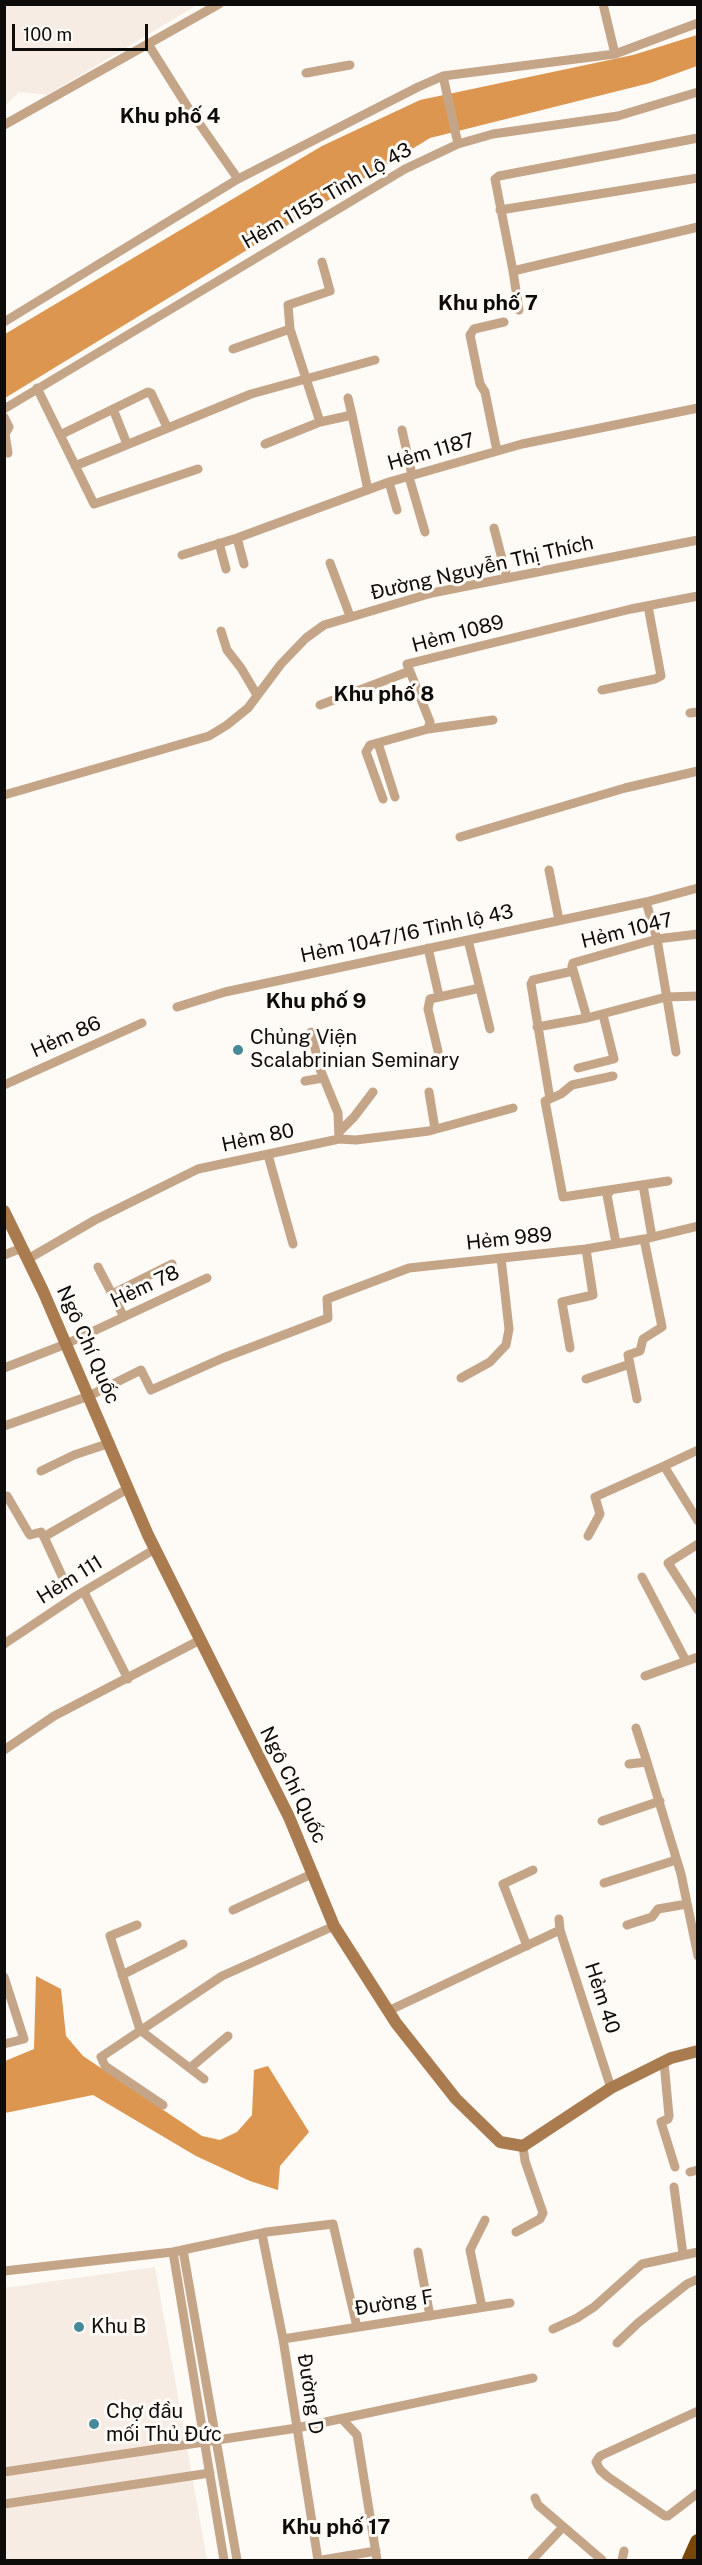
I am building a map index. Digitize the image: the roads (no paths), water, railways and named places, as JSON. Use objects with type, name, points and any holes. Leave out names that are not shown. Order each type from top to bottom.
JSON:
[{"type":"highway","points":[[690,2560],[698,2542]]},
{"type":"main road","name":"Ngô Chí Quốc","points":[[4,1211],[66,1344],[155,1549],[289,1817],[334,1926],[388,2011],[443,2084],[488,2133],[500,2142],[523,2146]]},
{"type":"main road","points":[[523,2146],[611,2088],[664,2062],[698,2051]]},
{"type":"street","points":[[4,125],[219,4]]},
{"type":"street","points":[[603,4],[615,54]]},
{"type":"street","points":[[4,322],[238,178],[418,87],[444,80],[615,54],[698,22]]},
{"type":"street","points":[[148,44],[187,106],[238,178]]},
{"type":"street","points":[[306,73],[350,65]]},
{"type":"street","points":[[444,80],[457,140]]},
{"type":"street","name":"Hẻm 1155 Tỉnh Lộ 43","points":[[4,409],[457,140],[618,117],[698,92]]},
{"type":"street","points":[[519,310],[495,179],[499,176],[698,138]]},
{"type":"street","points":[[500,210],[698,178]]},
{"type":"street","points":[[513,271],[698,227]]},
{"type":"street","points":[[320,422],[290,330],[288,305],[330,291],[322,262]]},
{"type":"street","points":[[497,451],[486,392],[480,384],[470,335],[474,329],[504,322]]},
{"type":"street","points":[[233,349],[290,330]]},
{"type":"street","points":[[75,466],[251,394],[375,360]]},
{"type":"street","points":[[37,388],[94,504],[198,469]]},
{"type":"street","points":[[60,435],[148,392],[151,393],[167,427]]},
{"type":"street","points":[[348,398],[368,490]]},
{"type":"street","name":"Hẻm 1187","points":[[182,555],[237,538],[389,482],[497,451],[698,408]]},
{"type":"street","points":[[113,409],[127,444]]},
{"type":"street","points":[[265,444],[320,422],[352,415]]},
{"type":"street","points":[[4,417],[9,427],[4,434],[8,453]]},
{"type":"street","points":[[402,430],[425,531]]},
{"type":"street","points":[[389,482],[397,510]]},
{"type":"street","points":[[494,528],[507,578]]},
{"type":"street","points":[[237,538],[244,564]]},
{"type":"street","name":"Đường Nguyễn Thị Thích","points":[[4,795],[209,736],[248,708],[281,664],[306,638],[324,625],[432,593],[698,540]]},
{"type":"street","points":[[219,543],[226,569]]},
{"type":"street","points":[[330,563],[350,616]]},
{"type":"street","name":"Hẻm 1089","points":[[428,729],[430,722],[407,664],[698,596]]},
{"type":"street","points":[[602,690],[661,676],[648,606]]},
{"type":"street","points":[[221,631],[227,650],[257,694]]},
{"type":"street","points":[[320,705],[410,671]]},
{"type":"street","points":[[383,799],[366,752],[370,745],[428,729],[493,720]]},
{"type":"street","points":[[378,743],[395,797]]},
{"type":"street","points":[[460,837],[625,788],[698,771]]},
{"type":"street","points":[[549,870],[559,920]]},
{"type":"street","name":"Hẻm 1047/16 Tỉnh lộ 43","points":[[177,1007],[225,992],[646,902],[698,888]]},
{"type":"street","points":[[646,902],[657,939],[676,1052]]},
{"type":"street","name":"Hẻm 1047","points":[[587,1018],[573,971],[573,963],[657,939],[698,934]]},
{"type":"street","points":[[468,940],[490,1029]]},
{"type":"street","points":[[429,948],[439,996]]},
{"type":"street","name":"Hẻm 1047","points":[[573,971],[531,981],[537,1027],[547,1073],[550,1099],[546,1101],[563,1197],[610,1191]]},
{"type":"street","points":[[438,1051],[428,1003],[430,999],[480,988]]},
{"type":"street","points":[[537,1027],[603,1015],[666,997],[698,996]]},
{"type":"street","points":[[578,1068],[614,1059],[603,1015]]},
{"type":"street","name":"Hẻm 86","points":[[4,1085],[142,1023]]},
{"type":"street","points":[[311,1032],[323,1078],[338,1113],[339,1136]]},
{"type":"street","points":[[550,1099],[572,1085],[614,1076]]},
{"type":"street","points":[[305,1081],[323,1078]]},
{"type":"street","points":[[339,1136],[373,1092]]},
{"type":"street","points":[[429,1092],[435,1129]]},
{"type":"street","name":"Hẻm 80","points":[[4,1255],[25,1253],[198,1169],[268,1155],[339,1136],[356,1140],[435,1129],[513,1108]]},
{"type":"street","points":[[268,1155],[293,1244]]},
{"type":"street","points":[[616,1244],[607,1195],[610,1191],[668,1181]]},
{"type":"street","points":[[637,1399],[628,1355],[640,1351],[643,1339],[662,1327],[648,1238],[643,1185]]},
{"type":"street","name":"Hẻm 989","points":[[89,1396],[141,1370],[152,1390],[222,1358],[328,1318],[327,1299],[409,1268],[586,1249],[698,1226]]},
{"type":"street","points":[[570,1348],[562,1302],[593,1295],[586,1249]]},
{"type":"street","points":[[461,1378],[490,1362],[506,1345],[509,1329],[501,1258]]},
{"type":"street","points":[[112,1294],[172,1264]]},
{"type":"street","points":[[98,1267],[124,1317]]},
{"type":"street","name":"Hẻm 78","points":[[4,1368],[66,1344],[207,1278]]},
{"type":"street","points":[[586,1379],[630,1364]]},
{"type":"street","points":[[4,1425],[89,1396]]},
{"type":"street","points":[[41,1471],[74,1455],[110,1443]]},
{"type":"street","points":[[588,1536],[600,1514],[595,1497],[698,1450]]},
{"type":"street","points":[[664,1466],[698,1521]]},
{"type":"street","points":[[45,1539],[47,1535],[129,1488]]},
{"type":"street","points":[[7,1496],[28,1532],[30,1534],[41,1532],[62,1576]]},
{"type":"street","points":[[698,1544],[668,1563],[698,1610]]},
{"type":"street","name":"Hẻm 111","points":[[4,1644],[155,1549]]},
{"type":"street","points":[[642,1577],[686,1661]]},
{"type":"street","points":[[84,1592],[128,1679]]},
{"type":"street","points":[[4,1750],[54,1716],[200,1640]]},
{"type":"street","points":[[645,1676],[698,1658]]},
{"type":"street","points":[[636,1728],[660,1801],[698,1956]]},
{"type":"street","points":[[629,1764],[647,1762]]},
{"type":"street","points":[[602,1821],[660,1801]]},
{"type":"street","points":[[604,1882],[676,1860]]},
{"type":"street","points":[[528,1946],[503,1884],[533,1870]]},
{"type":"street","points":[[233,1910],[314,1873]]},
{"type":"street","points":[[627,1925],[652,1917],[658,1909],[687,1904]]},
{"type":"street","name":"Hẻm 40","points":[[559,1919],[560,1930],[611,2088]]},
{"type":"street","points":[[138,1925],[110,1936],[140,2030],[204,2079]]},
{"type":"street","points":[[163,2105],[105,2066],[101,2056],[222,1976],[334,1926]]},
{"type":"street","points":[[388,2011],[560,1930]]},
{"type":"street","points":[[122,1975],[183,1944]]},
{"type":"street","points":[[4,1977],[24,2039],[4,2044]]},
{"type":"street","points":[[190,2068],[228,2036]]},
{"type":"street","points":[[664,2062],[669,2116],[661,2122],[675,2167]]},
{"type":"street","points":[[516,2232],[540,2219],[543,2213],[525,2161],[523,2146]]},
{"type":"street","points":[[674,2187],[683,2254]]},
{"type":"street","points":[[482,2307],[470,2250],[485,2220]]},
{"type":"street","points":[[4,2271],[172,2252],[262,2234],[333,2224],[357,2327]]},
{"type":"street","name":"Đường D","points":[[262,2234],[283,2339],[320,2560]]},
{"type":"street","points":[[183,2250],[237,2560]]},
{"type":"street","points":[[172,2252],[224,2560]]},
{"type":"street","points":[[418,2252],[430,2316]]},
{"type":"street","points":[[553,2329],[594,2307],[642,2264],[698,2252]]},
{"type":"street","points":[[617,2343],[638,2323],[687,2284],[698,2278]]},
{"type":"street","name":"Đường F","points":[[283,2339],[510,2303]]},
{"type":"street","points":[[4,2472],[297,2428],[534,2378]]},
{"type":"street","points":[[698,2411],[600,2456],[596,2462],[600,2470],[608,2477],[665,2517],[698,2493]]},
{"type":"street","points":[[320,2560],[377,2556],[357,2435],[342,2418]]},
{"type":"street","points":[[4,2504],[210,2473]]},
{"type":"street","points":[[535,2498],[537,2505],[602,2560]]},
{"type":"street","points":[[532,2560],[563,2527]]},
{"type":"place","name":"Chủng Viện Scalabrinian Seminary","points":[[238,1050]]},
{"type":"place","name":"Khu B","points":[[79,2327]]},
{"type":"place","name":"Chợ đầu mối Thủ Đức","points":[[94,2424]]},
{"type":"district","name":"Khu phố 4","points":[[170,117]]},
{"type":"district","name":"Khu phố 7","points":[[488,304]]},
{"type":"district","name":"Khu phố 8","points":[[384,695]]},
{"type":"district","name":"Khu phố 9","points":[[316,1002]]},
{"type":"district","name":"Khu phố 17","points":[[336,2528]]}]
